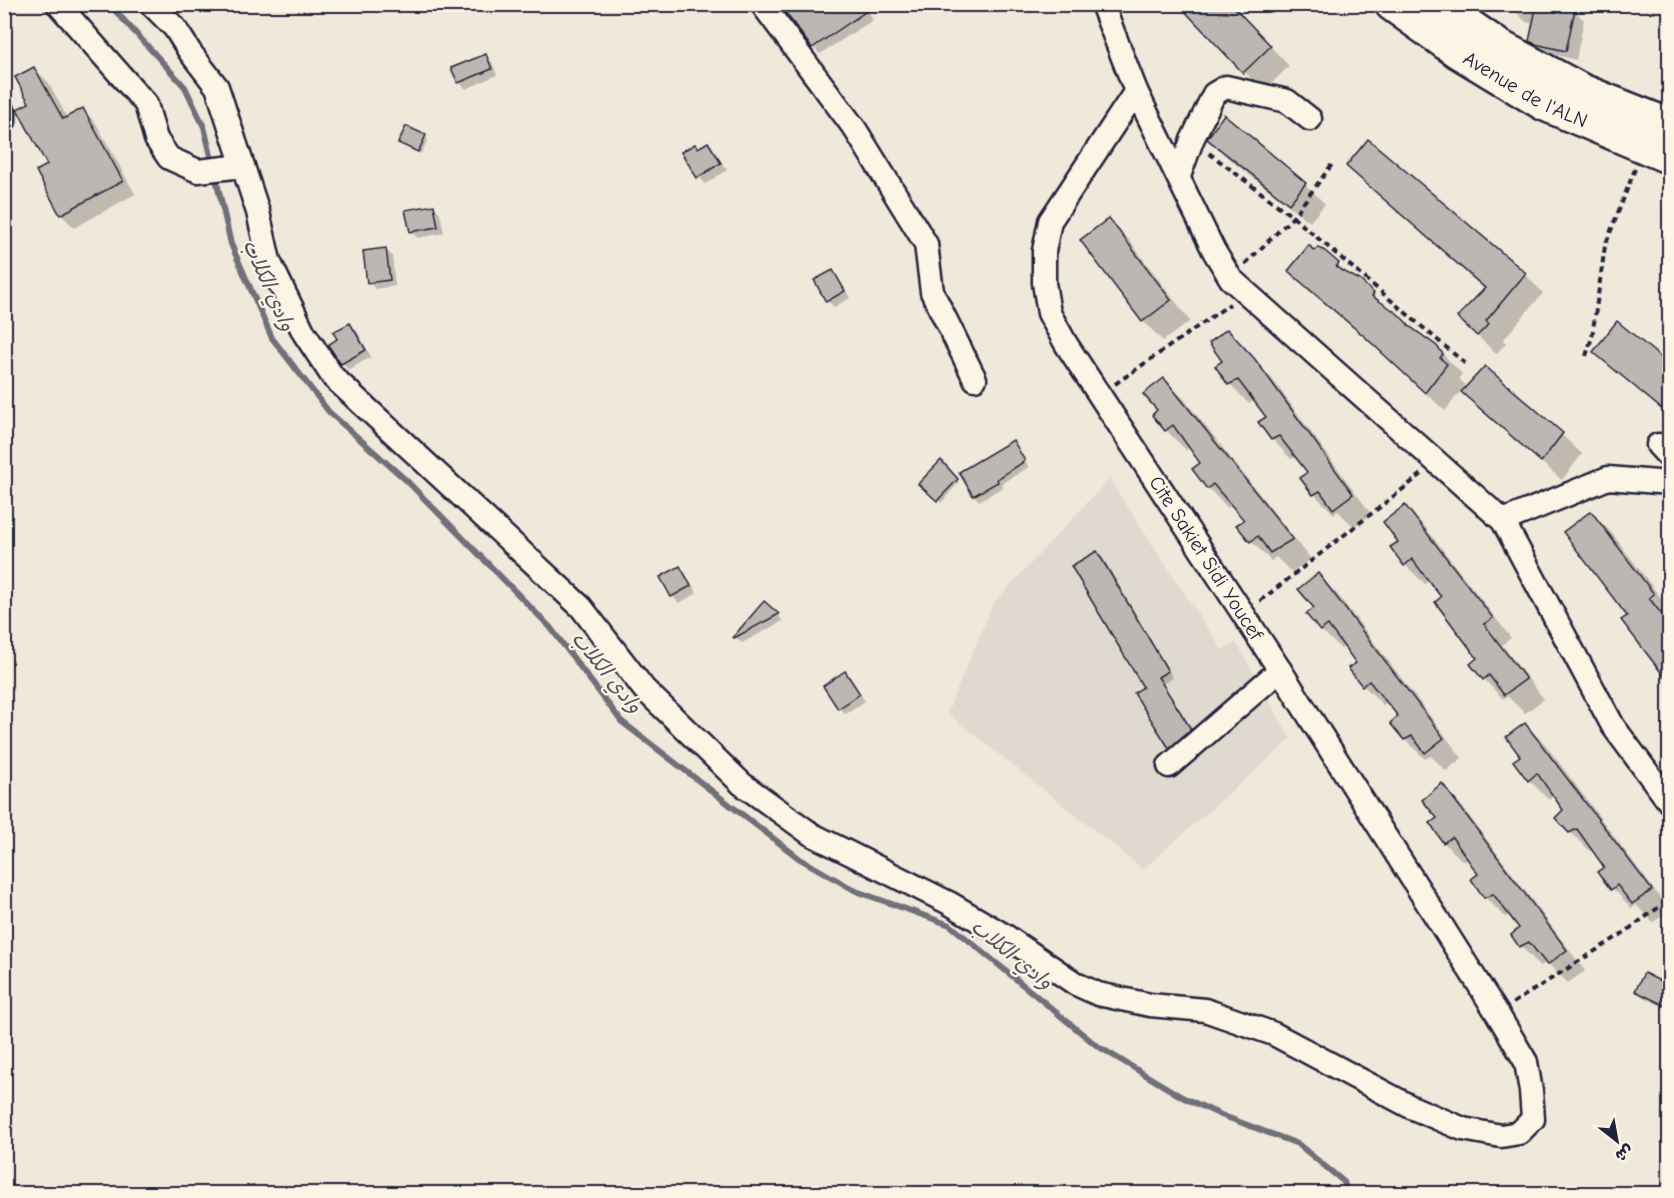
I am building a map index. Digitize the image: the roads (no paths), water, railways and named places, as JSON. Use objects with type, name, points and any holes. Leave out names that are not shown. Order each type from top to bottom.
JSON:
[{"type":"main road","name":"Avenue de l'ALN","points":[[1392,4],[1459,52],[1544,103],[1657,152]]},
{"type":"main road","points":[[1437,4],[1498,46],[1582,91],[1670,126]]},
{"type":"street","points":[[58,4],[146,104],[156,139],[169,158],[198,171],[243,166],[217,87],[175,28],[151,4]]},
{"type":"street","points":[[762,4],[855,129],[926,244],[932,292],[975,379]]},
{"type":"street","points":[[1102,4],[1136,92],[1214,251],[1238,286],[1503,521],[1613,726],[1670,802]]},
{"type":"street","points":[[1179,176],[1192,140],[1214,94],[1226,87],[1287,101],[1310,119]]},
{"type":"street","name":"Cite Sakiet Sidi Youcef","points":[[243,166],[258,212],[269,261],[304,333],[333,377],[581,608],[644,689],[742,784],[811,834],[949,903],[1007,937],[1076,984],[1098,994],[1150,1005],[1205,1010],[1274,1034],[1411,1107],[1463,1129],[1501,1136],[1519,1133],[1533,1119],[1532,1091],[1526,1062],[1280,670],[1048,313],[1044,283],[1044,251],[1050,221],[1136,92]]},
{"type":"street","points":[[4,113],[4,121]]},
{"type":"street","points":[[1503,521],[1608,478],[1670,483]]},
{"type":"street","points":[[1169,766],[1280,670]]},
{"type":"waterway","name":"وادي الكلاب","points":[[109,4],[185,87],[204,127],[213,164]]},
{"type":"waterway","name":"وادي الكلاب","points":[[215,174],[231,244],[272,338],[329,412],[407,481],[550,627],[621,721],[800,859],[856,891],[950,925],[1096,1045],[1182,1097],[1221,1115],[1298,1144],[1344,1182],[1348,1194]]}]
